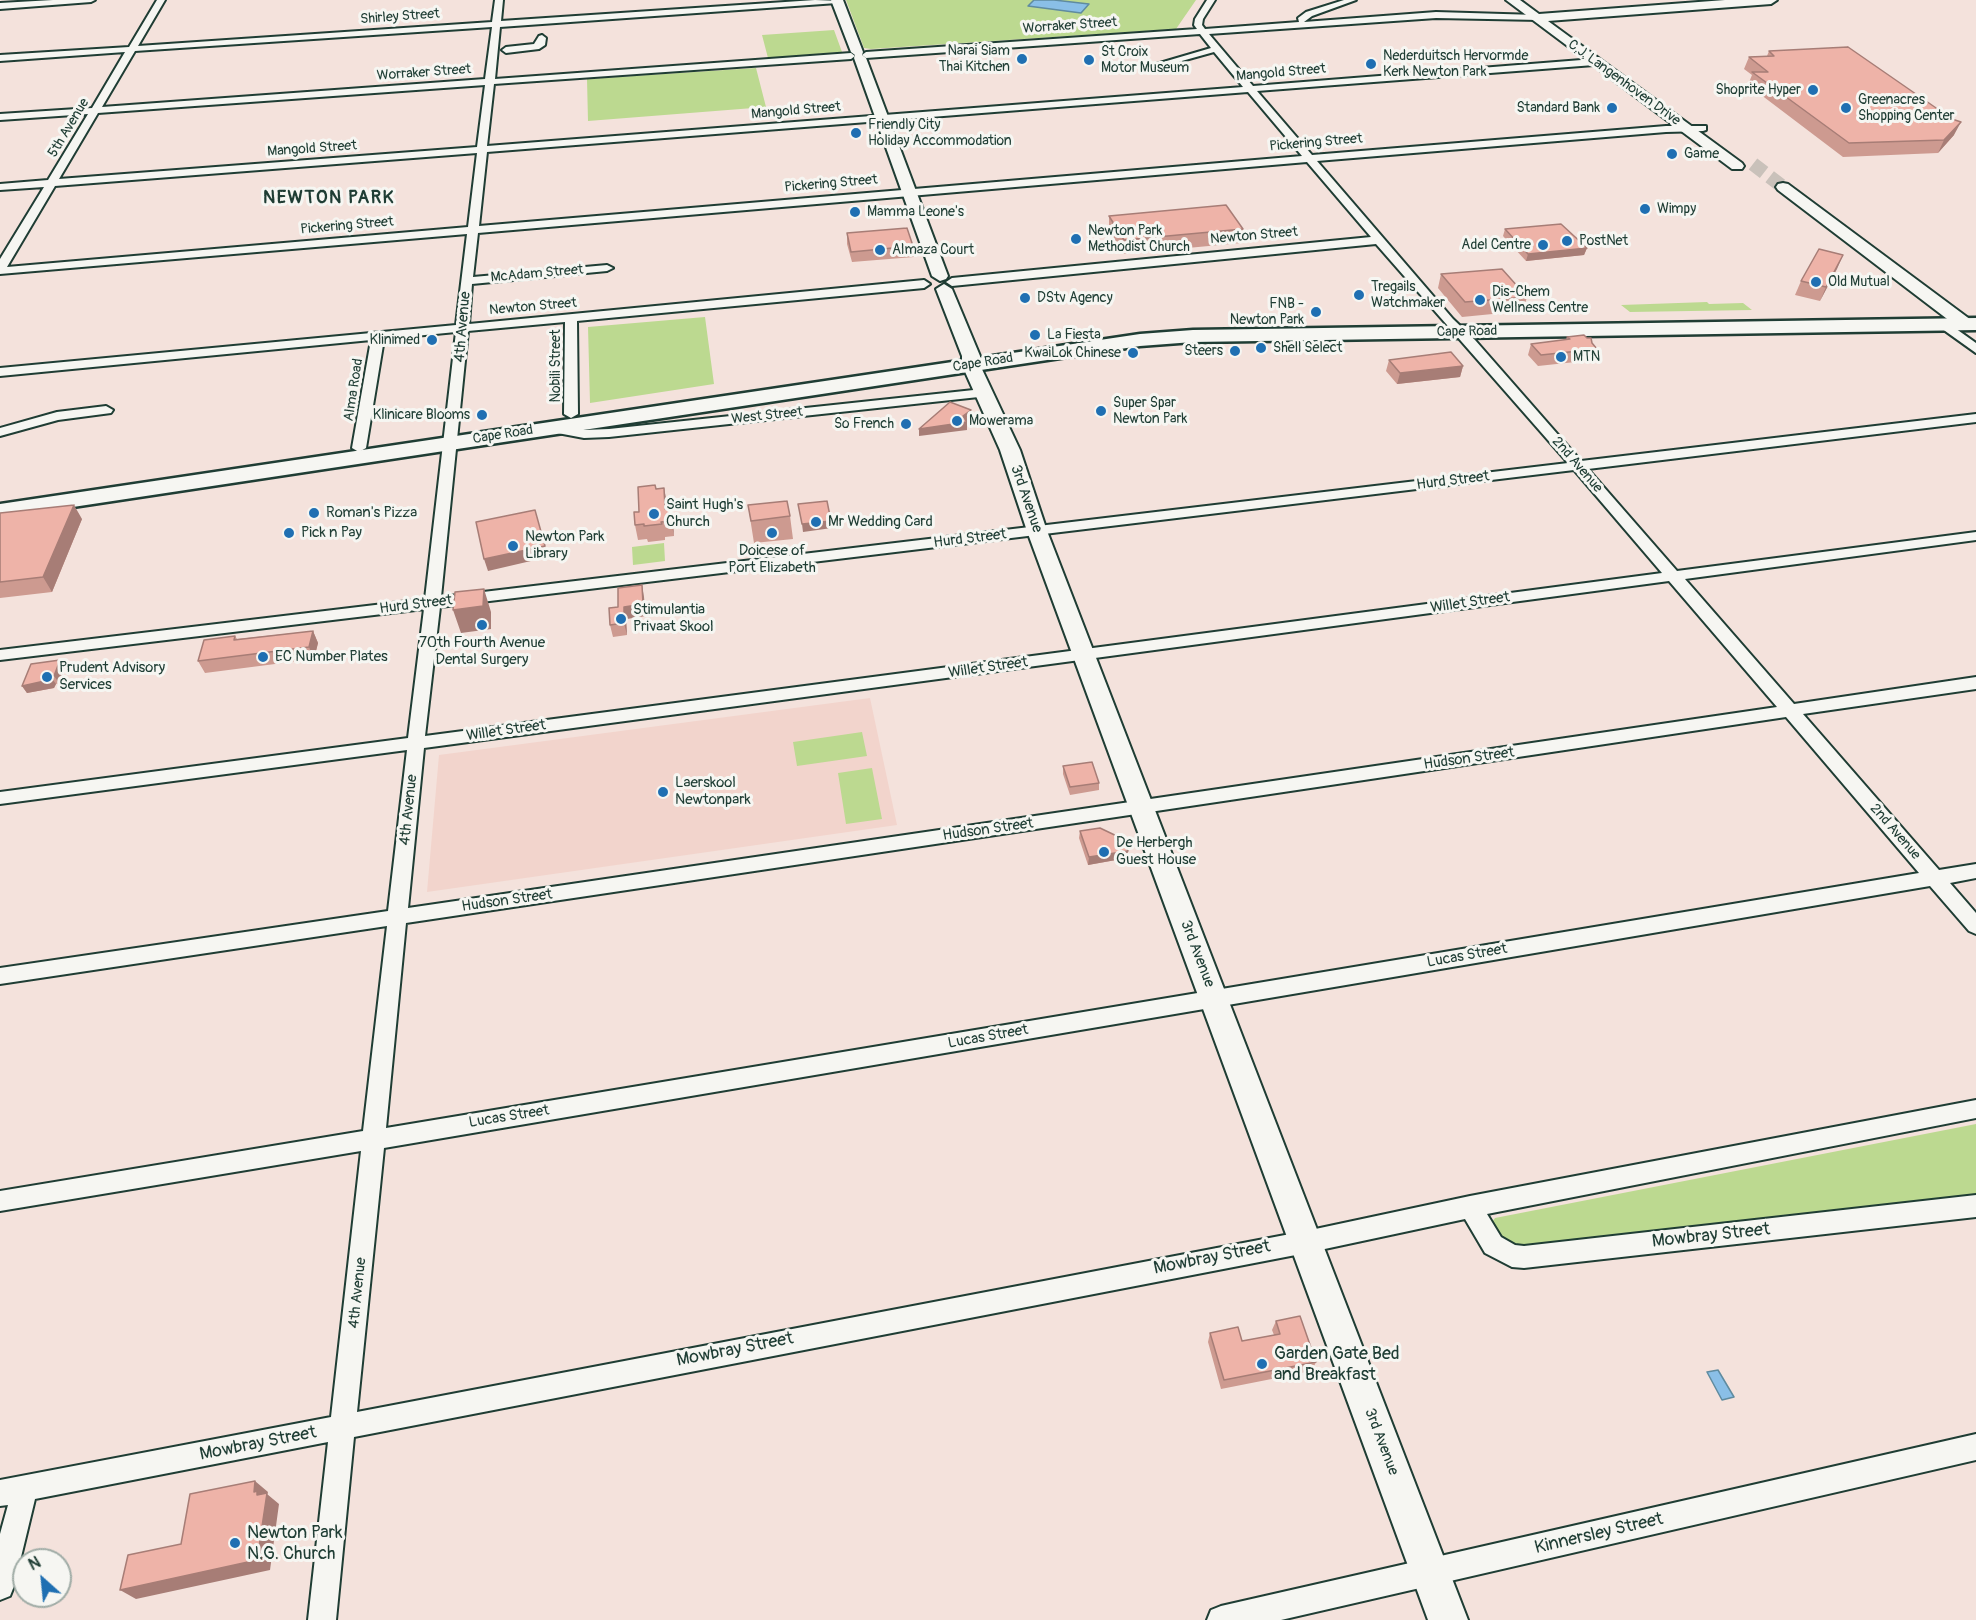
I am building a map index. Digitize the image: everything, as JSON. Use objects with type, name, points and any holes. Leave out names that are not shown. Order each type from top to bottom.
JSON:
[{"type":"main road","name":"Cape Road","points":[[0,502],[359,448],[552,428],[971,360],[1096,336],[1177,328],[1961,322]]},
{"type":"main road","name":"Cape Road","points":[[0,512],[452,438],[571,414],[971,360]]},
{"type":"street","points":[[0,6],[91,0]]},
{"type":"street","name":"5th Avenue","points":[[0,270],[161,0]]},
{"type":"street","name":"4th Avenue","points":[[322,1620],[416,743],[452,438],[467,281],[499,0]]},
{"type":"street","points":[[1202,30],[1198,25],[1199,19],[1211,0]]},
{"type":"street","points":[[1302,23],[1305,16],[1352,0]]},
{"type":"street","points":[[1541,15],[1719,0]]},
{"type":"street","points":[[1541,15],[1771,0]]},
{"type":"street","name":"Shirley Street","points":[[0,58],[837,1]]},
{"type":"street","name":"3rd Avenue","points":[[837,1],[946,282],[983,393],[1010,450],[1037,531],[1448,1620]]},
{"type":"street","points":[[1500,12],[1520,2]]},
{"type":"street","name":"C.J. Langenhoven Drive","points":[[1520,2],[1541,15],[1691,126],[1737,166]]},
{"type":"street","name":"Worraker Street","points":[[0,117],[1446,11],[1541,15]]},
{"type":"street","name":"Worraker Street","points":[[1302,23],[1456,14],[1541,15]]},
{"type":"street","name":"C.J. Langenhoven Drive","points":[[1541,15],[1594,62],[1753,164]]},
{"type":"street","name":"2nd Avenue","points":[[1202,30],[1454,327],[1674,576],[1976,926]]},
{"type":"street","points":[[506,50],[540,46],[542,38]]},
{"type":"street","points":[[1156,67],[1216,49]]},
{"type":"street","name":"Mangold Street","points":[[0,187],[1594,62]]},
{"type":"street","name":"Pickering Street","points":[[0,270],[1691,126]]},
{"type":"street","points":[[1774,188],[1961,322],[1976,349]]},
{"type":"street","name":"Newton Street","points":[[946,282],[1379,240]]},
{"type":"street","name":"McAdam Street","points":[[467,281],[607,268]]},
{"type":"street","points":[[924,284],[932,289],[946,282]]},
{"type":"street","name":"Newton Street","points":[[0,372],[924,284]]},
{"type":"street","name":"Nobili Street","points":[[571,414],[572,319]]},
{"type":"street","name":"Alma Road","points":[[359,448],[378,336]]},
{"type":"street","name":"West Street","points":[[552,428],[586,434],[983,393]]},
{"type":"street","points":[[0,432],[57,416],[106,410]]},
{"type":"street","name":"Hurd Street","points":[[0,655],[1976,418]]},
{"type":"street","name":"Willet Street","points":[[0,798],[1976,536]]},
{"type":"street","name":"Hudson Street","points":[[0,976],[1976,683]]},
{"type":"street","name":"Lucas Street","points":[[0,1201],[1976,871]]},
{"type":"street","name":"Mowbray Street","points":[[12,1491],[766,1344],[1306,1242],[1470,1207],[1976,1109]]},
{"type":"street","name":"Mowbray Street","points":[[1470,1207],[1493,1245],[1512,1256],[1524,1257],[1976,1206]]},
{"type":"street","name":"Kinnersley Street","points":[[1221,1620],[1976,1447]]},
{"type":"street","points":[[0,1586],[12,1491]]},
{"type":"shaded area","name":"Laerskool Newtonpark","points":[[870,698],[897,825],[427,892],[439,755]]},
{"type":"green space","points":[[846,0],[1196,0],[1176,29],[871,49],[864,48]]},
{"type":"green space","points":[[834,30],[842,52],[768,58],[762,35]]},
{"type":"green space","points":[[756,68],[766,107],[588,121],[587,79]]},
{"type":"green space","points":[[1707,302],[1709,304],[1743,303],[1752,310],[1630,312],[1621,305]]},
{"type":"green space","points":[[705,317],[714,384],[590,403],[588,327]]},
{"type":"green space","points":[[664,543],[665,561],[633,565],[632,547]]},
{"type":"green space","points":[[862,732],[867,756],[797,766],[793,742]]},
{"type":"green space","points":[[872,768],[882,819],[846,824],[838,773]]},
{"type":"green space","points":[[1976,1124],[1976,1199],[1517,1250],[1502,1243],[1489,1226],[1495,1218]]},
{"type":"water","points":[[1034,0],[1089,4],[1081,13],[1028,6]]},
{"type":"water","points":[[1718,1370],[1734,1397],[1722,1400],[1707,1372]]},
{"type":"building","name":"Greenacres Shopping Center","points":[[1848,47],[1952,119],[1961,122],[1944,140],[1849,143],[1752,72],[1768,72],[1749,57],[1774,56],[1769,51]]},
{"type":"building","points":[[1226,205],[1243,229],[1124,240],[1109,216]]},
{"type":"building","name":"Adel Centre","points":[[1561,224],[1587,248],[1528,254],[1505,229]]},
{"type":"building","points":[[907,228],[913,246],[851,252],[847,233]]},
{"type":"building","points":[[1819,249],[1843,255],[1826,287],[1801,281]]},
{"type":"building","points":[[1502,269],[1527,297],[1465,302],[1441,274]]},
{"type":"building","points":[[1584,335],[1591,338],[1597,349],[1541,355],[1531,344],[1570,339],[1567,337]]},
{"type":"building","points":[[1451,352],[1463,366],[1400,373],[1389,360]]},
{"type":"building","points":[[950,402],[971,410],[963,416],[967,422],[919,429]]},
{"type":"building","points":[[655,485],[656,489],[664,488],[665,509],[670,508],[671,521],[644,526],[644,524],[635,525],[634,512],[639,512],[638,487]]},
{"type":"building","points":[[787,501],[790,516],[751,521],[748,505]]},
{"type":"building","points":[[827,501],[831,521],[802,524],[798,504]]},
{"type":"building","points":[[74,505],[43,577],[0,582],[0,513]]},
{"type":"building","name":"Newton Park Library","points":[[535,510],[545,546],[484,559],[476,522]]},
{"type":"building","points":[[642,585],[643,604],[624,607],[624,623],[610,625],[609,608],[618,607],[618,588]]},
{"type":"building","points":[[484,589],[483,606],[453,610],[455,592]]},
{"type":"building","points":[[313,631],[309,647],[198,661],[204,640],[235,636],[234,640]]},
{"type":"building","points":[[60,660],[54,676],[50,676],[49,680],[22,686],[31,664]]},
{"type":"building","points":[[1092,762],[1099,783],[1070,787],[1063,766]]},
{"type":"building","name":"De Herbergh Guest House","points":[[1100,828],[1123,839],[1128,851],[1089,857],[1080,831]]},
{"type":"building","name":"Garden Gate Bed and Breakfast","points":[[1300,1316],[1316,1362],[1224,1380],[1210,1333],[1238,1327],[1242,1341],[1280,1334],[1276,1321]]},
{"type":"building","name":"Newton Park N.G. Church","points":[[255,1481],[254,1492],[257,1491],[257,1495],[267,1493],[257,1560],[120,1590],[128,1555],[181,1544],[190,1494]]},
{"type":"tunnel","points":[[1753,164],[1783,187]]},
{"type":"place","name":"Narai Siam Thai Kitchen","points":[[1022,59]]},
{"type":"place","name":"St Croix Motor Museum","points":[[1089,60]]},
{"type":"place","name":"Nederduitsch Hervormde Kerk Newton Park","points":[[1371,64]]},
{"type":"place","name":"Shoprite Hyper","points":[[1813,90]]},
{"type":"place","name":"Standard Bank","points":[[1612,108]]},
{"type":"place","name":"Greenacres Shopping Center","points":[[1846,108]]},
{"type":"place","name":"Friendly City Holiday Accommodation","points":[[856,133]]},
{"type":"place","name":"Game","points":[[1672,154]]},
{"type":"place","name":"Wimpy","points":[[1645,209]]},
{"type":"place","name":"Mamma Leone's","points":[[855,212]]},
{"type":"place","name":"Newton Park Methodist Church","points":[[1076,239]]},
{"type":"place","name":"PostNet","points":[[1567,241]]},
{"type":"place","name":"Adel Centre","points":[[1543,245]]},
{"type":"place","name":"Almaza Court","points":[[880,250]]},
{"type":"place","name":"Old Mutual","points":[[1816,282]]},
{"type":"place","name":"Tregails Watchmaker","points":[[1359,295]]},
{"type":"place","name":"DStv Agency","points":[[1025,298]]},
{"type":"place","name":"Dis-Chem Wellness Centre","points":[[1480,300]]},
{"type":"place","name":"FNB - Newton Park","points":[[1316,312]]},
{"type":"place","name":"La Fiesta","points":[[1035,335]]},
{"type":"place","name":"Klinimed","points":[[432,340]]},
{"type":"place","name":"Shell Select","points":[[1261,348]]},
{"type":"place","name":"Steers","points":[[1235,351]]},
{"type":"place","name":"KwaiLok Chinese","points":[[1133,353]]},
{"type":"place","name":"MTN","points":[[1561,357]]},
{"type":"place","name":"Super Spar Newton Park","points":[[1101,411]]},
{"type":"place","name":"Klinicare Blooms","points":[[482,415]]},
{"type":"place","name":"Mowerama","points":[[957,421]]},
{"type":"place","name":"So French","points":[[906,424]]},
{"type":"place","name":"Roman's Pizza","points":[[314,513]]},
{"type":"place","name":"Saint Hugh's Church","points":[[654,514]]},
{"type":"place","name":"Mr Wedding Card","points":[[816,522]]},
{"type":"place","name":"Pick n Pay","points":[[289,533]]},
{"type":"place","name":"Doicese of Port Elizabeth","points":[[772,533]]},
{"type":"place","name":"Newton Park Library","points":[[513,546]]},
{"type":"place","name":"Stimulantia Privaat Skool","points":[[621,619]]},
{"type":"place","name":"70th Fourth Avenue Dental Surgery","points":[[482,625]]},
{"type":"place","name":"EC Number Plates","points":[[263,657]]},
{"type":"place","name":"Prudent Advisory Services","points":[[47,677]]},
{"type":"place","name":"Laerskool Newtonpark","points":[[663,792]]},
{"type":"place","name":"De Herbergh Guest House","points":[[1104,852]]},
{"type":"place","name":"Garden Gate Bed and Breakfast","points":[[1262,1364]]},
{"type":"place","name":"Newton Park N.G. Church","points":[[235,1543]]},
{"type":"district","name":"NEWTON PARK","points":[[329,198]]}]
